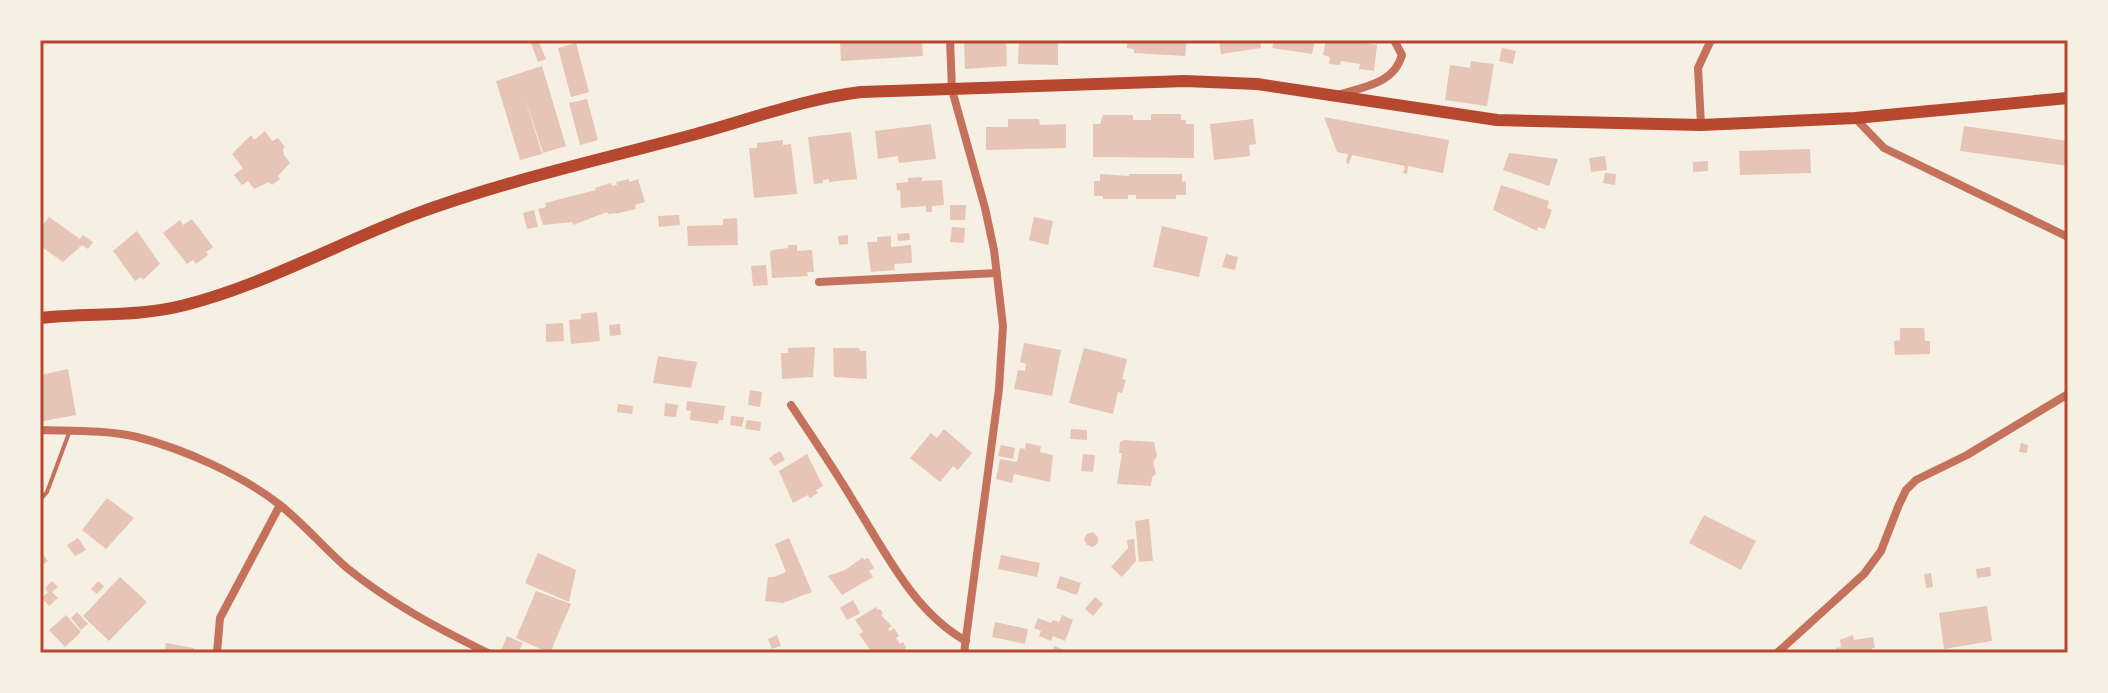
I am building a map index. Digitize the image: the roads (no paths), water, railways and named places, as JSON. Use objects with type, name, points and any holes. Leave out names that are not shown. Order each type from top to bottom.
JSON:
[{"type":"main road","points":[[40,318],[131,315],[186,305],[283,272],[353,239],[467,195],[699,133],[812,99],[861,92],[1185,81],[1257,84],[1497,120],[1701,125],[1855,118],[2068,98]]},
{"type":"street","points":[[950,40],[952,90],[985,208],[1003,326],[999,389],[964,653]]},
{"type":"street","points":[[1336,95],[1392,75],[1399,67],[1402,55],[1394,40]]},
{"type":"street","points":[[1701,125],[1698,68],[1711,40]]},
{"type":"street","points":[[1855,118],[1884,148],[2068,237]]},
{"type":"street","points":[[819,282],[997,273]]},
{"type":"street","points":[[1777,653],[1864,574],[1881,551],[1906,490],[1916,480],[1967,455],[2068,394]]},
{"type":"street","points":[[791,405],[887,555],[929,614],[966,641]]},
{"type":"street","points":[[40,430],[134,436],[177,449],[252,487],[280,505],[347,568],[396,603],[488,653]]},
{"type":"street","points":[[217,653],[220,618],[280,505]]},
{"type":"lane","points":[[40,500],[47,492],[70,431]]}]
